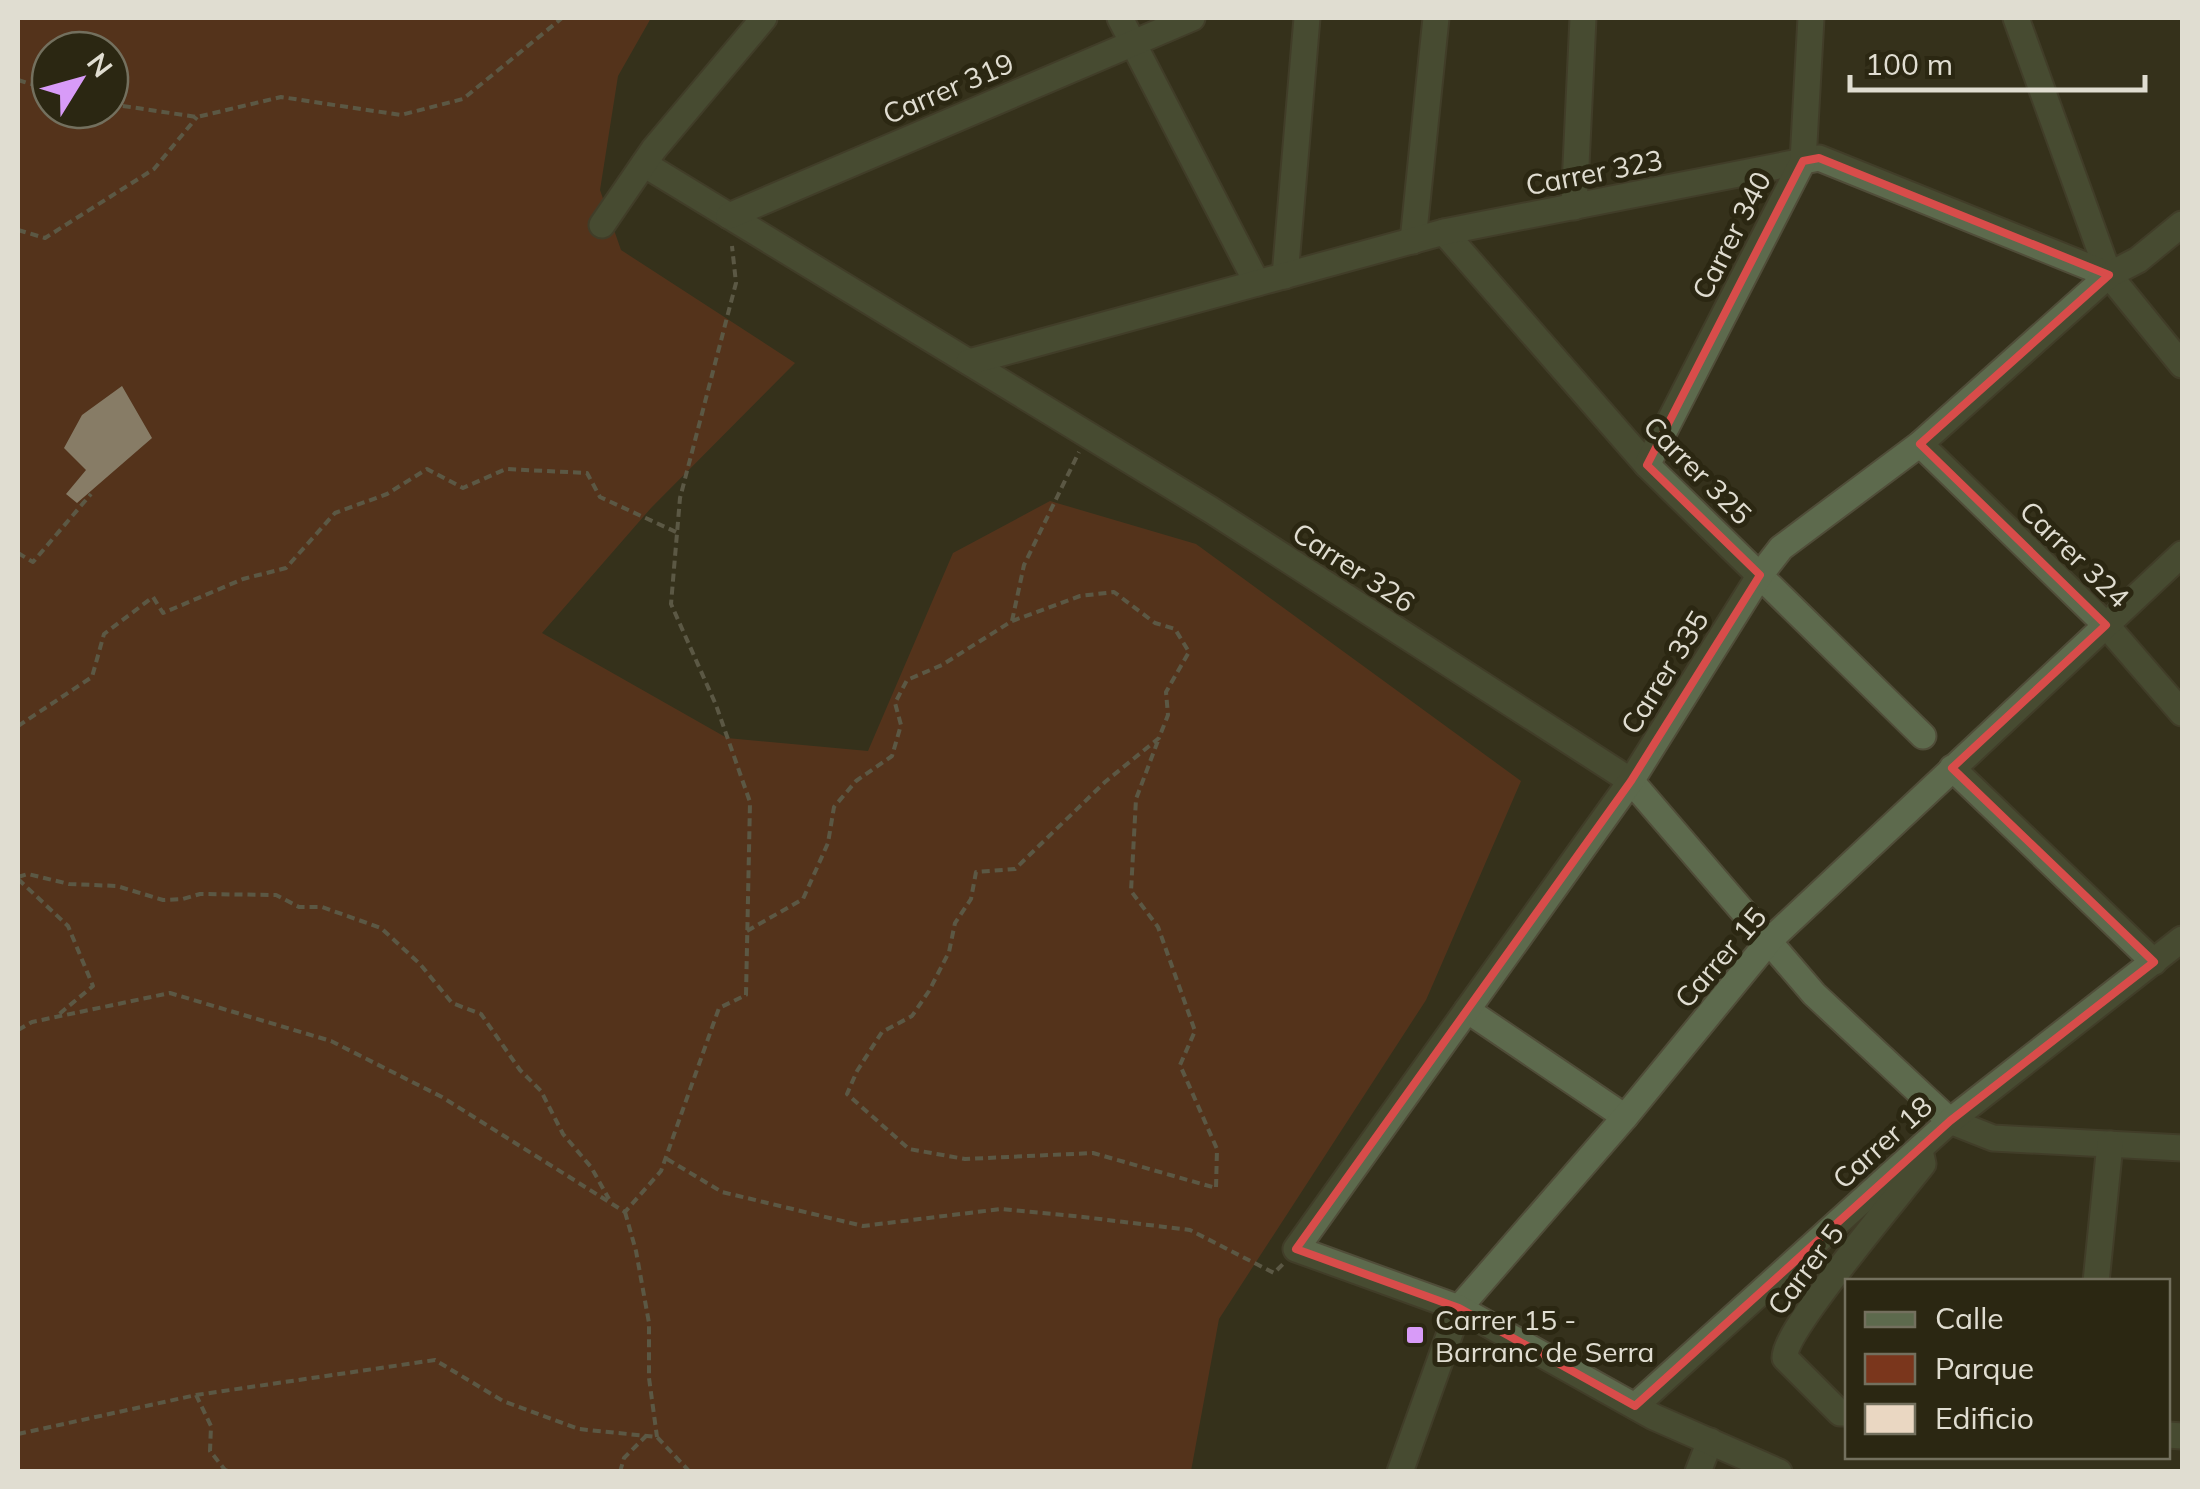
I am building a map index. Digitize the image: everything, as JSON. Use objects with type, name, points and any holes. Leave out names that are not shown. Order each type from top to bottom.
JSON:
[{"type":"street","points":[[602,225],[644,164],[764,18]]},
{"type":"street","points":[[1120,18],[1257,284]]},
{"type":"street","name":"Carrer 319","points":[[729,216],[1192,18]]},
{"type":"street","points":[[1286,276],[1307,18]]},
{"type":"street","points":[[1413,241],[1436,18]]},
{"type":"street","points":[[1574,207],[1583,18]]},
{"type":"street","name":"Carrer 340","points":[[1647,465],[1803,161],[1811,18]]},
{"type":"street","points":[[2016,18],[2108,275]]},
{"type":"street","name":"Carrer 323","points":[[969,362],[1444,232],[1819,158],[2108,275],[2182,365]]},
{"type":"street","name":"Carrer 326","points":[[644,164],[1211,510],[1631,781],[1814,994],[1950,1121]]},
{"type":"street","name":"Carrer 335","points":[[1296,1250],[1631,781],[1760,575],[1781,548],[1920,444],[2108,275],[2138,260],[2182,224]]},
{"type":"street","name":"Carrer 325","points":[[1444,232],[1647,465],[1923,736]]},
{"type":"street","name":"Carrer 324","points":[[1920,444],[2106,626],[2182,713]]},
{"type":"street","name":"Carrer 15","points":[[1400,1472],[1459,1308],[1770,940],[2182,554]]},
{"type":"street","points":[[1952,768],[2154,962]]},
{"type":"street","name":"Carrer 18","points":[[1635,1406],[1950,1121],[2182,938]]},
{"type":"street","points":[[1467,1010],[1624,1117]]},
{"type":"street","points":[[1950,1121],[1993,1138],[2182,1148]]},
{"type":"street","points":[[2096,1279],[2110,1144]]},
{"type":"street","name":"Carrer 5","points":[[1845,1413],[1840,1413],[1785,1358],[1784,1349],[1923,1164],[1919,1148]]},
{"type":"street","points":[[1296,1250],[1459,1308],[1635,1406],[1779,1472]]},
{"type":"street","points":[[1698,1472],[1710,1441]]},
{"type":"path","points":[[130,107],[197,117],[281,97],[401,116],[463,100],[562,18]]},
{"type":"path","points":[[18,230],[44,238],[154,169],[197,117]]},
{"type":"path","points":[[626,1212],[661,1171],[718,1008],[746,995],[750,802],[716,705],[671,604],[680,498],[736,283],[729,216]]},
{"type":"path","points":[[1012,621],[1024,565],[1088,434]]},
{"type":"path","points":[[18,726],[92,677],[104,634],[154,598],[164,614],[243,579],[286,568],[335,513],[387,494],[426,470],[463,488],[506,469],[587,474],[600,497],[677,533]]},
{"type":"path","points":[[18,553],[33,562],[91,494]]},
{"type":"path","points":[[747,931],[803,899],[828,843],[834,807],[856,781],[892,756],[900,725],[895,704],[907,680],[942,665],[1012,621],[1080,596],[1114,592],[1155,623],[1176,630],[1189,652],[1166,692],[1168,715],[1160,738],[1136,800],[1131,891],[1158,927],[1195,1031],[1180,1065],[1217,1148],[1216,1188],[1093,1153],[965,1159],[909,1149],[847,1094],[882,1032],[912,1016],[929,992],[949,952],[955,923],[971,899],[976,872],[1015,869],[1105,782],[1160,738]]},
{"type":"path","points":[[55,1018],[93,986],[68,926],[18,878],[28,874],[70,884],[117,886],[163,900],[213,893],[276,896],[298,907],[322,907],[381,928],[430,974],[452,1003],[480,1014],[520,1070],[541,1091],[563,1134],[591,1167],[612,1203]]},
{"type":"path","points":[[18,1030],[32,1022],[170,993],[331,1042],[442,1097],[626,1212],[649,1324],[649,1378],[657,1436],[690,1472]]},
{"type":"path","points":[[666,1158],[722,1192],[863,1226],[1001,1209],[1190,1230],[1274,1273],[1296,1250]]},
{"type":"path","points":[[18,1434],[196,1395],[435,1360],[503,1401],[579,1429],[657,1436]]},
{"type":"path","points":[[196,1395],[211,1426],[210,1451],[224,1470],[231,1472]]},
{"type":"path","points":[[620,1472],[624,1458],[647,1436]]},
{"type":"highlighted area","points":[[1819,158],[2109,275],[1920,444],[2106,625],[1952,768],[2154,962],[1950,1121],[1635,1406],[1459,1308],[1296,1249],[1631,781],[1760,575],[1647,465],[1803,161]]},
{"type":"green space","points":[[18,18],[651,18],[618,76],[600,190],[621,250],[795,363],[651,508],[542,633],[727,738],[868,751],[953,553],[1050,501],[1196,544],[1521,781],[1426,1000],[1219,1319],[1191,1471],[18,1471]]},
{"type":"building","points":[[122,386],[152,438],[77,503],[66,494],[86,470],[64,448],[82,415]]},
{"type":"place","name":"Carrer 15 - Barranc de Serra","points":[[1415,1335]]}]
